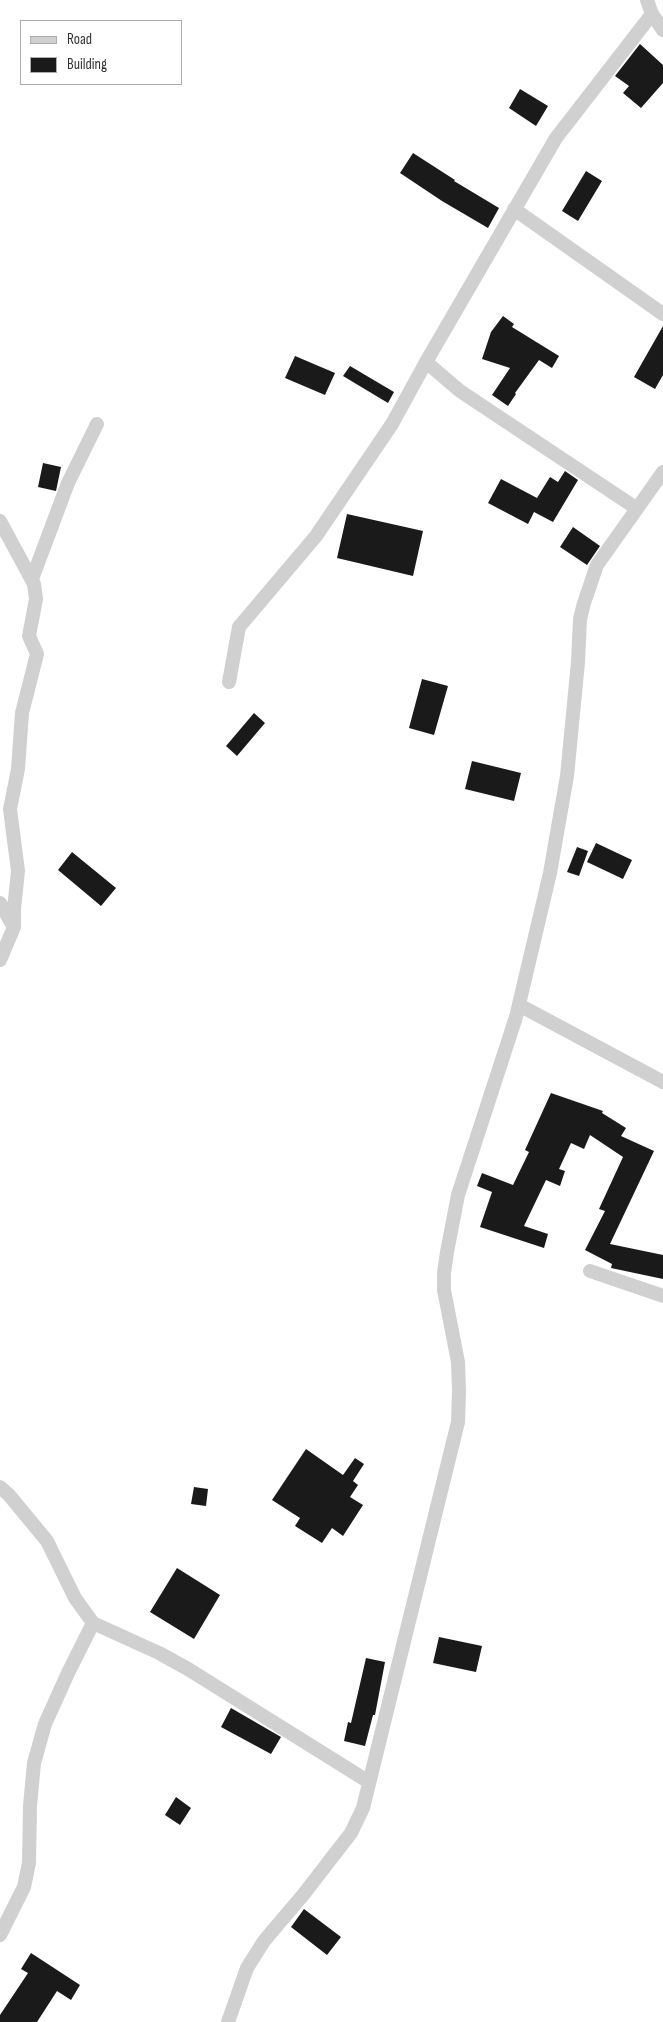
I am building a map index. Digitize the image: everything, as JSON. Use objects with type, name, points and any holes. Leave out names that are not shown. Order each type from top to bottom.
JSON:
[{"type":"street","points":[[647,0],[652,14],[663,30]]},
{"type":"street","points":[[229,682],[239,627],[316,536],[392,424],[556,138],[652,14]]},
{"type":"street","points":[[514,209],[663,314]]},
{"type":"street","points":[[426,362],[460,391],[636,508]]},
{"type":"street","points":[[32,579],[68,483],[97,424]]},
{"type":"street","points":[[228,2022],[247,1968],[264,1941],[303,1895],[351,1833],[363,1808],[458,1422],[458,1362],[444,1290],[447,1252],[458,1195],[519,1005],[550,873],[563,810],[578,662],[580,619],[597,565],[663,472]]},
{"type":"street","points":[[0,521],[32,579],[36,599],[29,636],[37,654],[22,714],[18,769],[10,809],[18,872],[14,927],[0,960]]},
{"type":"street","points":[[0,903],[14,927]]},
{"type":"street","points":[[519,1005],[663,1082]]},
{"type":"street","points":[[590,1271],[663,1296]]},
{"type":"street","points":[[0,1487],[9,1495],[47,1541],[75,1598],[93,1623],[159,1653],[188,1669],[369,1782]]},
{"type":"street","points":[[0,1935],[24,1887],[29,1863],[30,1806],[34,1763],[45,1724],[93,1623]]},
{"type":"building","points":[[640,44],[663,65],[663,83],[641,108],[623,93],[629,86],[615,76]]},
{"type":"building","points":[[520,89],[548,106],[536,126],[509,108]]},
{"type":"building","points":[[413,153],[499,208],[488,228],[400,173]]},
{"type":"building","points":[[586,171],[602,181],[578,221],[562,211]]},
{"type":"building","points":[[503,316],[514,324],[512,327],[559,356],[552,368],[539,360],[508,406],[492,395],[510,368],[482,359],[491,332]]},
{"type":"building","points":[[663,326],[663,375],[655,389],[634,377]]},
{"type":"building","points":[[295,356],[335,373],[325,395],[285,378]]},
{"type":"building","points":[[350,366],[394,392],[388,403],[343,376]]},
{"type":"building","points":[[43,463],[61,467],[56,491],[38,487]]},
{"type":"building","points":[[565,471],[578,480],[553,522],[534,512],[528,524],[488,503],[501,479],[537,498],[550,477],[558,482]]},
{"type":"building","points":[[347,514],[423,531],[413,576],[337,558]]},
{"type":"building","points":[[573,527],[600,546],[587,565],[560,547]]},
{"type":"building","points":[[422,679],[448,686],[434,735],[409,728]]},
{"type":"building","points":[[254,713],[265,723],[237,756],[226,746]]},
{"type":"building","points":[[472,761],[521,773],[514,801],[465,789]]},
{"type":"building","points":[[596,843],[632,860],[623,879],[587,862]]},
{"type":"building","points":[[577,847],[588,851],[579,876],[567,872]]},
{"type":"building","points":[[72,852],[116,888],[101,906],[58,870]]},
{"type":"building","points":[[551,1093],[603,1111],[602,1113],[626,1128],[621,1136],[654,1151],[610,1244],[663,1255],[663,1279],[611,1268],[612,1264],[585,1250],[605,1211],[599,1209],[623,1157],[590,1135],[584,1149],[571,1143],[559,1169],[565,1171],[560,1186],[546,1180],[524,1226],[548,1234],[544,1248],[480,1227],[492,1192],[477,1186],[482,1173],[513,1185],[529,1152],[525,1150]]},
{"type":"building","points":[[306,1449],[343,1475],[355,1458],[364,1464],[353,1481],[358,1485],[350,1497],[363,1505],[343,1536],[332,1528],[322,1543],[295,1526],[300,1518],[272,1500]]},
{"type":"building","points":[[194,1487],[208,1489],[206,1506],[191,1504]]},
{"type":"building","points":[[177,1568],[220,1595],[194,1639],[150,1612]]},
{"type":"building","points":[[439,1637],[482,1646],[476,1672],[433,1663]]},
{"type":"building","points":[[366,1658],[385,1662],[375,1715],[373,1715],[365,1746],[344,1741],[348,1722],[351,1723]]},
{"type":"building","points":[[231,1708],[281,1737],[271,1754],[221,1727]]},
{"type":"building","points":[[176,1797],[191,1808],[180,1825],[165,1815]]},
{"type":"building","points":[[304,1909],[341,1937],[327,1955],[291,1927]]},
{"type":"building","points":[[31,1953],[80,1985],[71,2000],[57,1991],[37,2022],[0,2022],[0,2015],[28,1973],[21,1969]]}]
